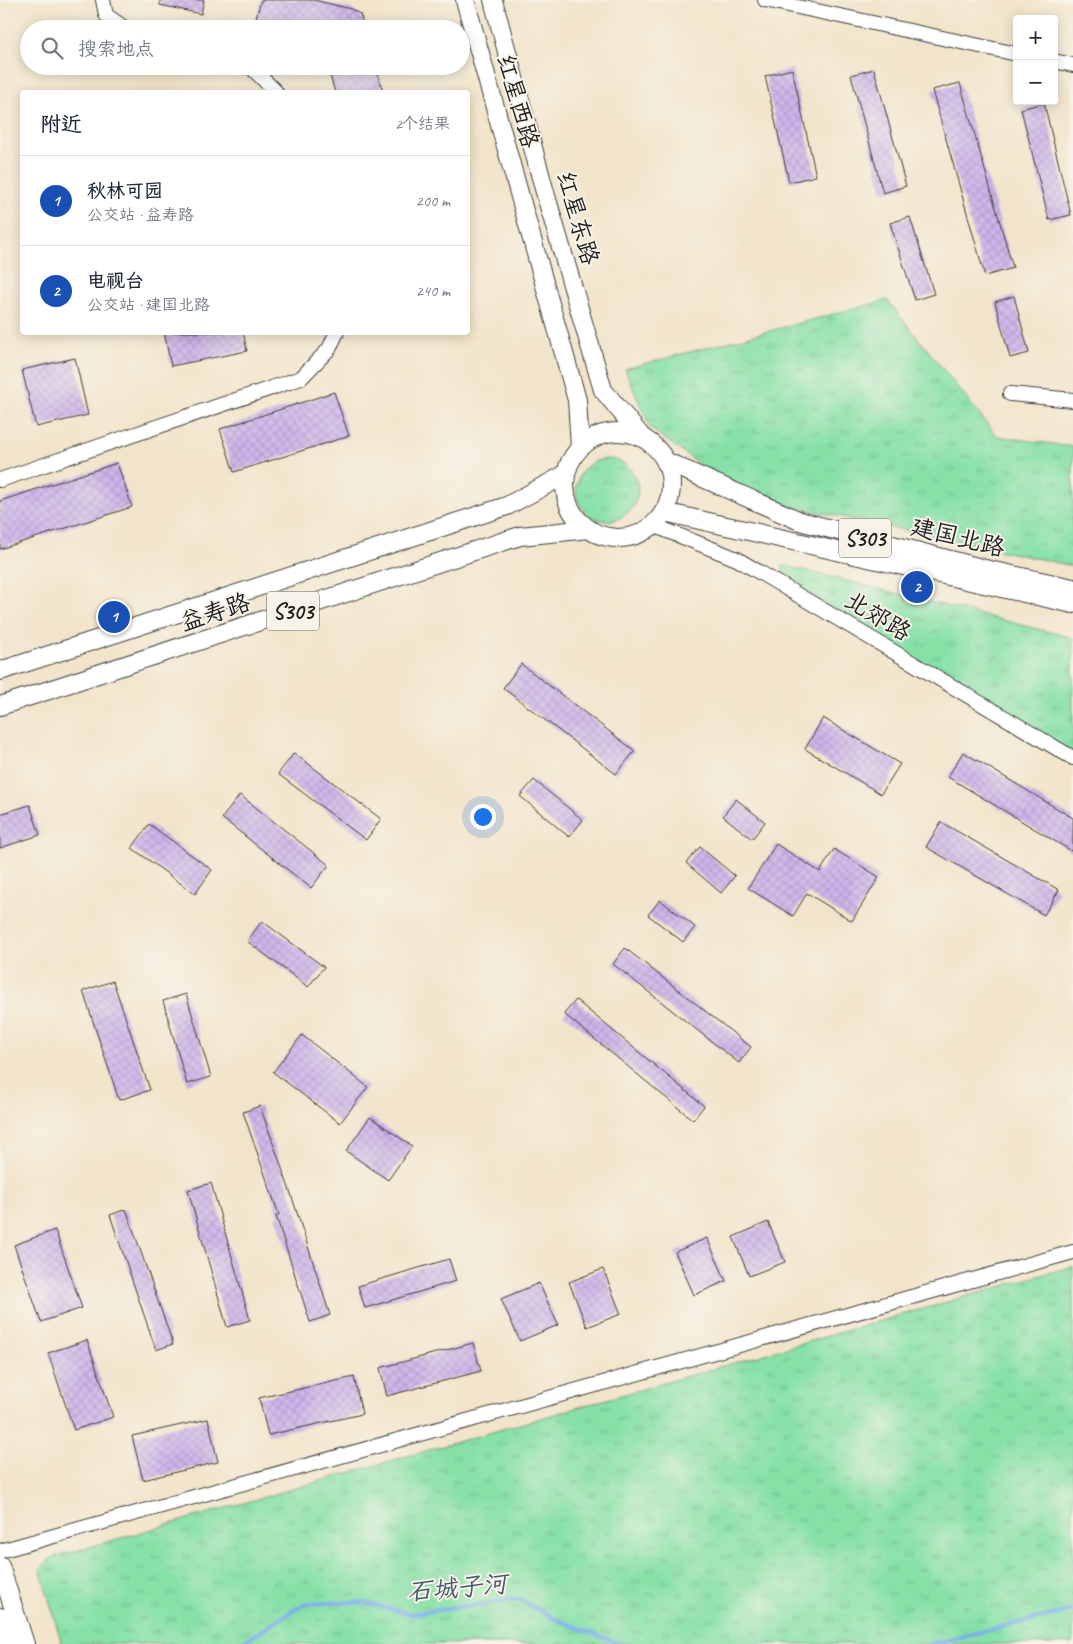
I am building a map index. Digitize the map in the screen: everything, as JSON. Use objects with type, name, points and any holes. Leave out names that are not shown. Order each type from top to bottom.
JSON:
[{"type":"main road","name":"红星西路","points":[[465,0],[577,400],[580,448]]},
{"type":"main road","name":"红星东路","points":[[493,0],[546,196],[604,390],[642,436]]},
{"type":"main road","points":[[606,432],[624,432],[642,436],[656,447],[667,462],[672,479],[671,496],[659,519],[639,534],[622,538],[605,536],[589,529],[578,519],[569,505],[565,490],[566,474],[571,460],[580,448],[592,438],[606,432]]},
{"type":"main road","name":"建国北路","points":[[667,462],[800,522],[985,569],[1073,588]]},
{"type":"main road","name":"益寿路","points":[[0,671],[507,506],[566,474]]},
{"type":"main road","name":"建国北路","points":[[659,519],[1073,604]]},
{"type":"main road","name":"益寿路","points":[[0,706],[520,536],[589,529]]},
{"type":"main road","points":[[2,1574],[24,1644]]},
{"type":"main road","points":[[0,1617],[8,1644]]},
{"type":"street","points":[[103,0],[106,15],[113,20]]},
{"type":"street","points":[[765,0],[1013,53]]},
{"type":"street","points":[[1058,63],[1073,66]]},
{"type":"street","points":[[259,75],[274,90]]},
{"type":"street","points":[[0,480],[301,378],[329,349],[336,335]]},
{"type":"street","points":[[1010,394],[1073,400]]},
{"type":"street","name":"北郊路","points":[[659,519],[737,559],[1073,758]]},
{"type":"street","points":[[0,1551],[1073,1252]]},
{"type":"green space","points":[[887,300],[997,436],[1073,447],[1073,566],[767,501],[707,470],[650,428],[625,369]]},
{"type":"green space","points":[[607,459],[624,464],[629,468],[633,473],[638,490],[633,507],[629,512],[624,516],[607,521],[590,516],[585,512],[581,507],[576,490],[581,473],[585,468],[590,464]]},
{"type":"green space","points":[[783,565],[1073,638],[1073,758],[783,578]]},
{"type":"green space","points":[[1073,1266],[1073,1644],[62,1644],[40,1569],[51,1558]]},
{"type":"building","points":[[160,0],[204,0],[201,14],[160,5]]},
{"type":"building","points":[[261,0],[314,0],[351,9],[360,14],[362,20],[255,20]]},
{"type":"building","points":[[792,69],[816,176],[789,182],[765,76]]},
{"type":"building","points":[[874,69],[906,186],[883,193],[851,75]]},
{"type":"building","points":[[330,75],[378,75],[382,90],[334,90]]},
{"type":"building","points":[[960,83],[1013,268],[985,276],[932,90]]},
{"type":"building","points":[[1044,105],[1071,215],[1049,220],[1021,109]]},
{"type":"building","points":[[910,217],[934,294],[915,300],[890,223]]},
{"type":"building","points":[[1014,296],[1029,353],[1010,358],[995,302]]},
{"type":"building","points":[[165,335],[244,335],[247,351],[171,366]]},
{"type":"building","points":[[75,358],[88,415],[36,427],[22,370]]},
{"type":"building","points":[[334,392],[349,436],[234,472],[220,429]]},
{"type":"building","points":[[117,463],[132,507],[0,549],[0,501]]},
{"type":"building","points":[[521,664],[635,751],[616,774],[503,688]]},
{"type":"building","points":[[823,718],[900,764],[881,794],[805,749]]},
{"type":"building","points":[[963,752],[1073,818],[1073,852],[948,777]]},
{"type":"building","points":[[294,753],[381,819],[366,840],[278,774]]},
{"type":"building","points":[[534,780],[583,820],[569,837],[520,796]]},
{"type":"building","points":[[240,795],[329,865],[311,888],[222,818]]},
{"type":"building","points":[[736,799],[765,822],[752,839],[723,816]]},
{"type":"building","points":[[30,805],[40,835],[0,848],[0,814]]},
{"type":"building","points":[[941,822],[1059,890],[1044,915],[926,847]]},
{"type":"building","points":[[149,824],[212,870],[195,894],[132,848]]},
{"type":"building","points":[[776,844],[820,872],[834,849],[879,877],[852,921],[807,893],[793,916],[748,888]]},
{"type":"building","points":[[700,847],[735,876],[721,893],[686,863]]},
{"type":"building","points":[[660,900],[695,927],[683,942],[648,915]]},
{"type":"building","points":[[262,921],[324,967],[308,987],[247,941]]},
{"type":"building","points":[[625,948],[751,1047],[739,1063],[613,964]]},
{"type":"building","points":[[113,981],[150,1090],[119,1100],[83,991]]},
{"type":"building","points":[[186,994],[211,1077],[187,1084],[163,1001]]},
{"type":"building","points":[[576,1000],[704,1106],[693,1120],[564,1014]]},
{"type":"building","points":[[302,1035],[368,1087],[340,1123],[273,1072]]},
{"type":"building","points":[[260,1106],[330,1315],[310,1322],[276,1216],[279,1215],[243,1112]]},
{"type":"building","points":[[370,1117],[412,1146],[388,1180],[346,1151]]},
{"type":"building","points":[[211,1183],[250,1320],[227,1327],[188,1190]]},
{"type":"building","points":[[126,1209],[173,1344],[156,1350],[110,1215]]},
{"type":"building","points":[[768,1222],[785,1262],[749,1276],[733,1237]]},
{"type":"building","points":[[55,1230],[82,1308],[41,1322],[14,1245]]},
{"type":"building","points":[[707,1238],[726,1281],[694,1295],[675,1252]]},
{"type":"building","points":[[449,1259],[456,1281],[365,1308],[358,1286]]},
{"type":"building","points":[[603,1269],[621,1314],[587,1327],[569,1282]]},
{"type":"building","points":[[539,1283],[558,1325],[520,1341],[501,1299]]},
{"type":"building","points":[[87,1340],[113,1417],[74,1430],[48,1353]]},
{"type":"building","points":[[473,1343],[481,1371],[387,1396],[380,1368]]},
{"type":"building","points":[[354,1377],[362,1414],[268,1435],[259,1398]]},
{"type":"building","points":[[208,1419],[218,1462],[143,1480],[132,1436]]},
{"type":"waterway","name":"石城子河","points":[[240,1644],[304,1604],[361,1602],[411,1614],[519,1599],[557,1620],[621,1644]]},
{"type":"waterway","name":"石城子河","points":[[930,1644],[1073,1610]]},
{"type":"place","name":"电视台","points":[[917,587]]},
{"type":"place","name":"秋林可园","points":[[114,617]]}]
